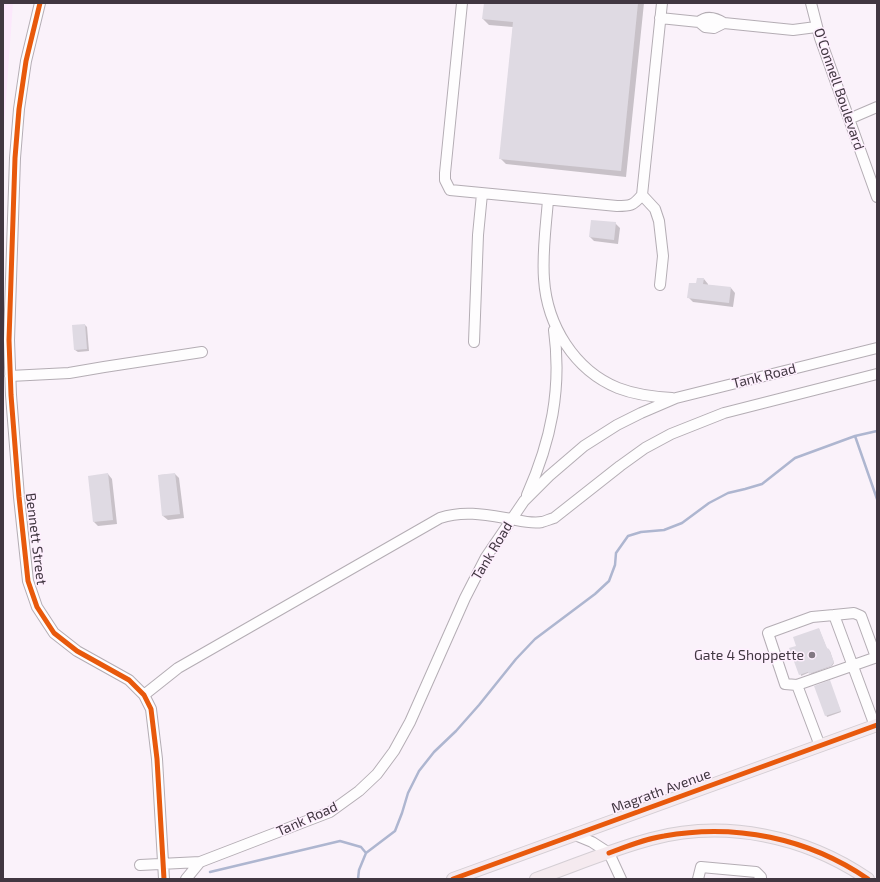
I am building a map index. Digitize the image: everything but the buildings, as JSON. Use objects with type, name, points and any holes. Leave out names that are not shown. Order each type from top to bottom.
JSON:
[{"type":"main road","name":"Magrath Avenue","points":[[453,879],[876,726]]},
{"type":"main road","points":[[536,879],[638,842],[664,836],[703,831],[744,832],[770,836],[808,848],[836,860],[868,879]]},
{"type":"street","name":"Bennett Street","points":[[40,3],[22,85],[15,158],[9,340],[10,376],[19,497],[28,581],[32,597],[37,607],[48,624],[63,641],[77,651],[129,680],[144,695],[151,709],[157,759],[164,879]]},
{"type":"street","points":[[462,3],[445,173],[445,180],[450,190],[617,206],[628,206],[635,204],[642,195],[662,3]]},
{"type":"street","name":"O'Connell Boulevard","points":[[811,3],[816,27],[877,198]]},
{"type":"street","points":[[660,18],[699,22],[705,27],[714,28],[724,23],[793,30],[816,27]]},
{"type":"street","points":[[849,119],[877,106]]},
{"type":"street","points":[[474,342],[478,235],[482,194]]},
{"type":"street","points":[[642,195],[655,209],[659,221],[663,256],[660,286]]},
{"type":"street","points":[[548,200],[544,244],[544,280],[549,308],[558,333],[575,356],[596,376],[618,388],[631,392],[658,397],[676,398]]},
{"type":"street","points":[[524,501],[546,446],[553,414],[557,362],[553,322]]},
{"type":"street","name":"Tank Road","points":[[140,865],[200,862],[330,812],[359,791],[377,774],[403,736],[465,598],[486,557],[524,501],[548,476],[584,446],[617,425],[676,398],[877,348]]},
{"type":"street","points":[[10,376],[69,373],[104,366],[202,352]]},
{"type":"street","points":[[144,695],[178,668],[440,518],[452,514],[466,513],[530,523],[542,522],[554,518],[645,448],[671,434],[700,422],[748,406],[877,374]]},
{"type":"street","points":[[854,613],[861,616],[876,657],[797,685],[785,684],[768,633],[812,617],[834,615],[854,613]]},
{"type":"street","points":[[834,615],[852,666],[876,726]]},
{"type":"street","points":[[797,685],[820,746]]},
{"type":"street","points":[[575,835],[592,842],[609,853],[622,879]]},
{"type":"street","name":"Tank Road","points":[[186,879],[200,862]]},
{"type":"street","points":[[698,879],[701,867],[756,872],[762,877],[761,879]]},
{"type":"shaded area","points":[[3,3],[13,3],[3,140]]},
{"type":"waterway","points":[[358,879],[359,870],[366,853],[395,831],[408,793],[419,771],[434,752],[456,731],[479,705],[516,659],[535,639],[595,594],[609,581],[615,565],[616,553],[628,536],[641,532],[664,530],[682,523],[709,503],[728,493],[762,484],[795,458],[855,436],[877,431]]},
{"type":"waterway","points":[[855,436],[877,499]]},
{"type":"waterway","points":[[210,872],[340,841],[361,847],[366,853]]},
{"type":"cycle path","points":[[40,3],[26,61],[19,109],[15,158],[9,340],[11,395],[19,497],[28,581],[37,607],[54,633],[77,651],[129,680],[144,695],[151,709],[157,759],[164,879]]},
{"type":"cycle path","points":[[453,879],[877,725]]},
{"type":"cycle path","points":[[609,853],[629,845],[657,837],[691,832],[717,831],[744,833],[770,837],[821,853],[868,879]]},
{"type":"place","name":"Gate 4 Shoppette","points":[[812,655]]}]
